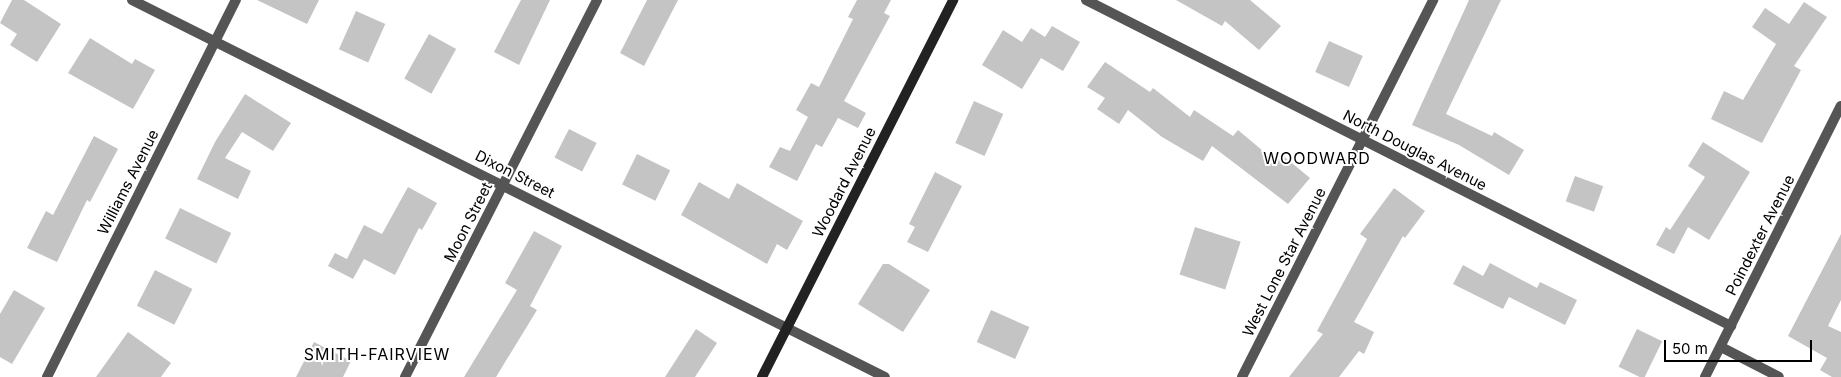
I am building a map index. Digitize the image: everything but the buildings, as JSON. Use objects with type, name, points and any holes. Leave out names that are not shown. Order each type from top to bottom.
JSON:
[{"type":"street","name":"Dixon Street","points":[[132,0],[885,377]]},
{"type":"street","name":"Williams Avenue","points":[[47,377],[236,0]]},
{"type":"street","name":"Moon Street","points":[[404,377],[504,185],[597,0]]},
{"type":"street","name":"Woodard Avenue","points":[[762,377],[952,0]]},
{"type":"street","name":"North Douglas Avenue","points":[[1086,0],[1731,326]]},
{"type":"street","name":"West Lone Star Avenue","points":[[1242,377],[1433,0]]},
{"type":"street","name":"Poindexter Avenue","points":[[1705,377],[1841,106]]},
{"type":"street","points":[[1721,347],[1779,377]]},
{"type":"district","name":"WOODWARD","points":[[1317,158]]},
{"type":"district","name":"SMITH-FAIRVIEW","points":[[377,354]]}]
